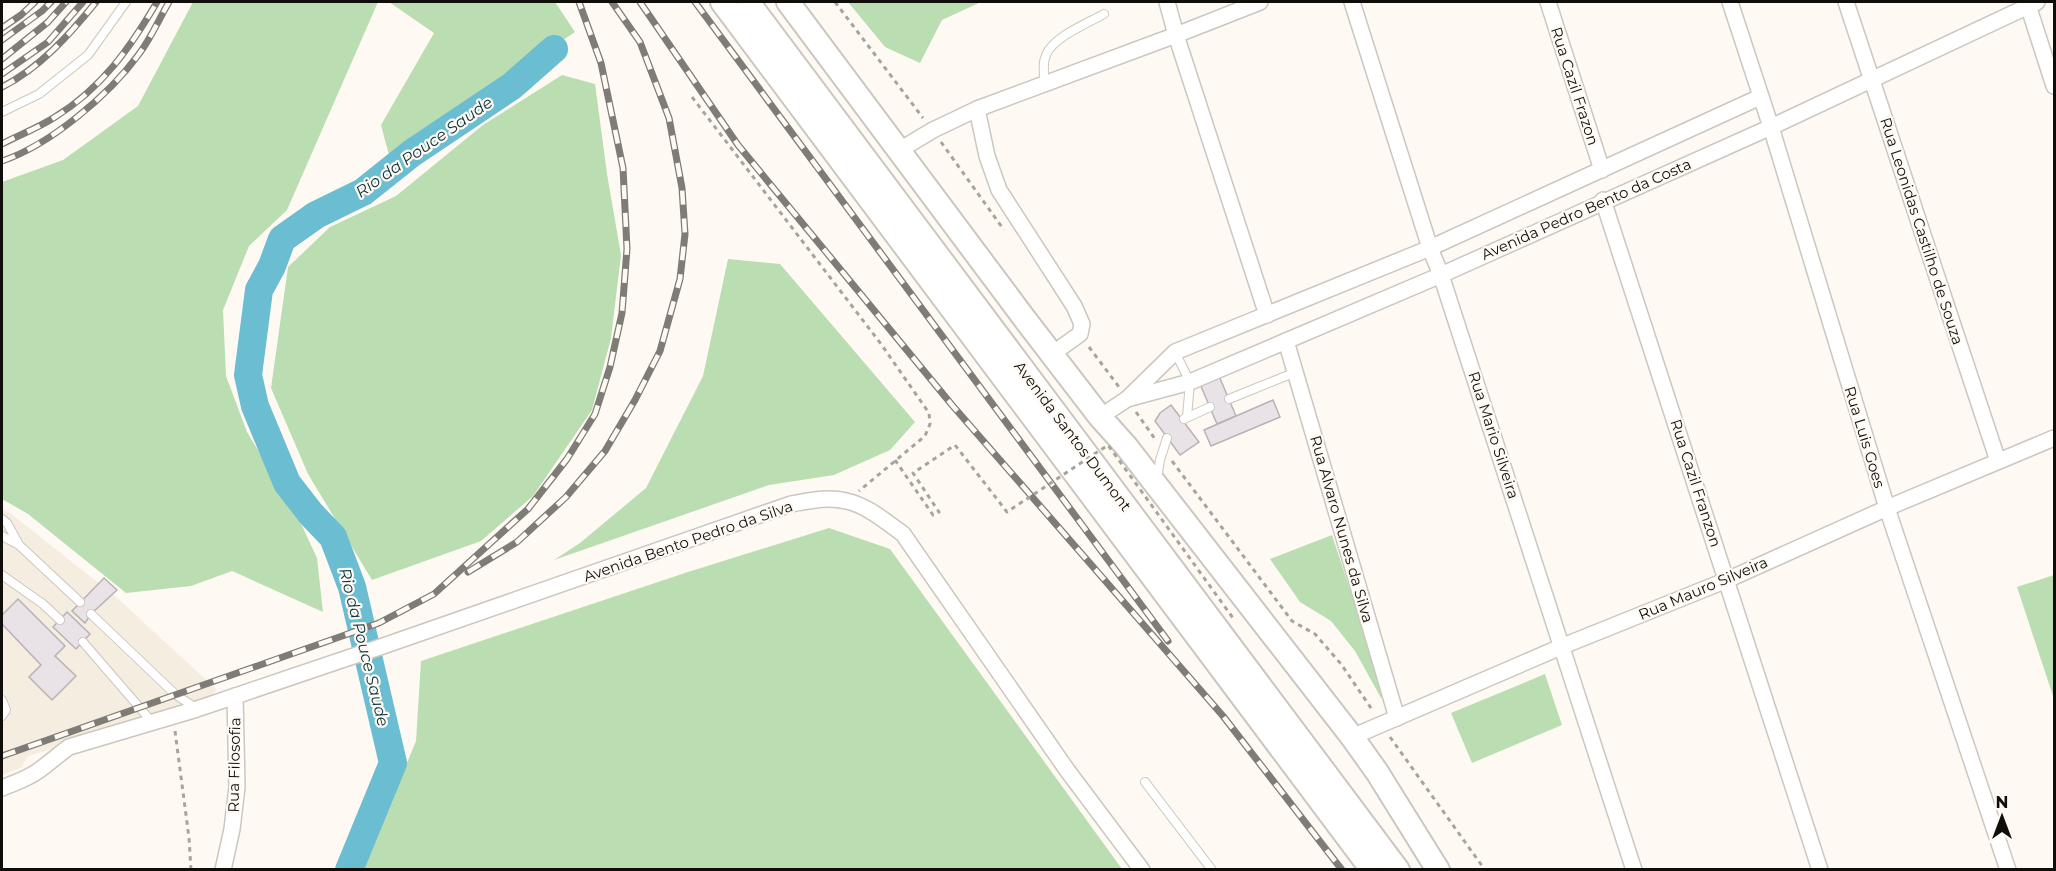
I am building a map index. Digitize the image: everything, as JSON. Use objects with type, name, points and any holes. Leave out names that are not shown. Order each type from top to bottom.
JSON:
[{"type":"main road","name":"Avenida Santos Dumont","points":[[722,2],[1372,870]]},
{"type":"main road","name":"Avenida Santos Dumont","points":[[748,2],[1398,870]]},
{"type":"main road","points":[[788,2],[1100,417],[1156,484],[1352,737],[1377,772],[1438,870]]},
{"type":"street","points":[[1167,2],[1267,315]]},
{"type":"street","points":[[898,151],[933,130],[977,109],[1260,2]]},
{"type":"street","name":"Rua Mario Silveira","points":[[1352,2],[1430,248],[1441,274],[1634,870]]},
{"type":"street","name":"Rua Cazil Frazon","points":[[1548,2],[1602,170]]},
{"type":"street","name":"Rua Luis Goes","points":[[1730,2],[1771,127],[1887,508],[2008,870]]},
{"type":"street","name":"Rua Leonidas Castilho de Souza","points":[[1846,2],[1998,461]]},
{"type":"street","points":[[2030,3],[2055,86]]},
{"type":"street","name":"Avenida Pedro Bento da Costa","points":[[1127,399],[1190,382],[1441,274],[1771,127],[2030,3]]},
{"type":"street","name":"Avenida Pedro Bento da Costa","points":[[1100,417],[1127,399],[1174,352],[1430,248],[1760,97]]},
{"type":"street","points":[[977,109],[987,156],[999,190],[1081,320],[1080,334],[1052,354]]},
{"type":"street","name":"Rua Cazil Franzon","points":[[1603,200],[1820,870]]},
{"type":"street","name":"Rua Alvaro Nunes da Silva","points":[[1286,341],[1396,718]]},
{"type":"street","name":"Rua Mauro Silveira","points":[[1352,737],[1563,646],[1727,580],[1887,508],[2055,438]]},
{"type":"street","name":"Avenida Bento Pedro da Silva","points":[[2,788],[38,771],[69,747],[197,709],[780,508],[816,499],[847,501],[873,513],[903,534],[1067,770],[1142,870]]},
{"type":"street","name":"Rua Filosofia","points":[[223,870],[232,829],[237,787],[235,696]]},
{"type":"lane","points":[[2,112],[39,94],[88,55],[126,2]]},
{"type":"lane","points":[[1045,84],[1043,65],[1046,54],[1056,42],[1104,14]]},
{"type":"lane","points":[[1174,352],[1190,382],[1185,419],[1210,407]]},
{"type":"lane","points":[[1229,399],[1296,372]]},
{"type":"lane","points":[[1156,484],[1167,438]]},
{"type":"lane","points":[[2,519],[7,523],[19,544],[80,602]]},
{"type":"lane","points":[[2,536],[19,544]]},
{"type":"lane","points":[[2,575],[43,604],[60,620]]},
{"type":"lane","points":[[91,614],[176,694],[197,709]]},
{"type":"lane","points":[[83,642],[152,722]]},
{"type":"lane","points":[[2,700],[6,710],[2,716]]},
{"type":"lane","points":[[1145,782],[1212,870]]},
{"type":"path","points":[[692,97],[881,344],[929,413],[930,424],[926,436],[847,501]]},
{"type":"path","points":[[895,460],[933,515],[939,513],[913,473],[955,445],[1007,512],[1108,445],[1233,618]]},
{"type":"path","points":[[173,716],[191,870]]},
{"type":"shaded area","points":[[2,509],[115,596],[217,690],[199,708],[28,756],[21,768],[2,775]]},
{"type":"green space","points":[[193,2],[378,2],[287,210],[249,246],[223,310],[226,376],[247,432],[297,515],[317,558],[323,612],[232,571],[191,586],[126,593],[28,514],[2,499],[2,182],[63,160],[138,106]]},
{"type":"green space","points":[[389,2],[555,2],[575,32],[390,159],[381,125],[434,33]]},
{"type":"green space","points":[[848,2],[981,2],[942,20],[920,63],[885,47]]},
{"type":"green space","points":[[562,75],[595,84],[621,255],[611,338],[592,410],[533,496],[481,541],[372,580],[308,474],[271,388],[288,267],[330,227],[396,196],[483,125]]},
{"type":"green space","points":[[728,259],[780,264],[915,422],[890,450],[834,475],[769,485],[554,560],[580,543],[646,488],[703,376]]},
{"type":"green space","points":[[829,528],[890,549],[1122,869],[363,869],[416,741],[421,661],[688,572]]},
{"type":"green space","points":[[1332,535],[1385,696],[1381,698],[1355,651],[1331,621],[1300,602],[1270,559]]},
{"type":"green space","points":[[2054,575],[2054,699],[2017,587]]},
{"type":"green space","points":[[1545,674],[1562,725],[1472,763],[1451,713]]},
{"type":"building","points":[[1219,376],[1236,416],[1217,424],[1200,384]]},
{"type":"building","points":[[1273,400],[1280,417],[1211,446],[1204,430]]},
{"type":"building","points":[[1171,405],[1199,442],[1180,455],[1155,421],[1160,413]]},
{"type":"building","points":[[104,578],[117,590],[91,614],[85,623],[72,611]]},
{"type":"building","points":[[18,599],[65,646],[55,656],[76,676],[52,700],[29,677],[41,665],[2,624],[2,615]]},
{"type":"building","points":[[67,612],[90,634],[76,649],[53,627]]},
{"type":"waterway","name":"Rio da Pouce Saude","points":[[349,870],[393,763],[352,587],[333,537],[311,514],[287,483],[255,406],[248,375],[259,290],[272,266],[282,239],[316,215],[363,192],[412,153],[512,86],[554,49]]},
{"type":"railway","points":[[2,28],[35,2]]},
{"type":"railway","points":[[2,40],[51,2]]},
{"type":"railway","points":[[2,59],[48,22],[66,2]]},
{"type":"railway","points":[[2,74],[48,42],[83,2]]},
{"type":"railway","points":[[2,87],[42,60],[65,38],[96,2]]},
{"type":"railway","points":[[2,144],[49,121],[87,93],[125,51],[157,2]]},
{"type":"railway","points":[[2,161],[59,131],[112,86],[139,54],[169,2]]},
{"type":"railway","points":[[2,756],[379,623],[434,594],[528,509],[567,459],[595,414],[610,367],[622,313],[627,249],[623,168],[601,63],[579,2]]},
{"type":"railway","points":[[468,572],[517,542],[566,497],[605,451],[660,351],[680,279],[685,234],[682,188],[669,118],[640,42],[612,2]]},
{"type":"railway","points":[[640,2],[738,145],[952,405],[1223,716],[1342,870]]},
{"type":"railway","points":[[695,2],[1168,641]]}]
